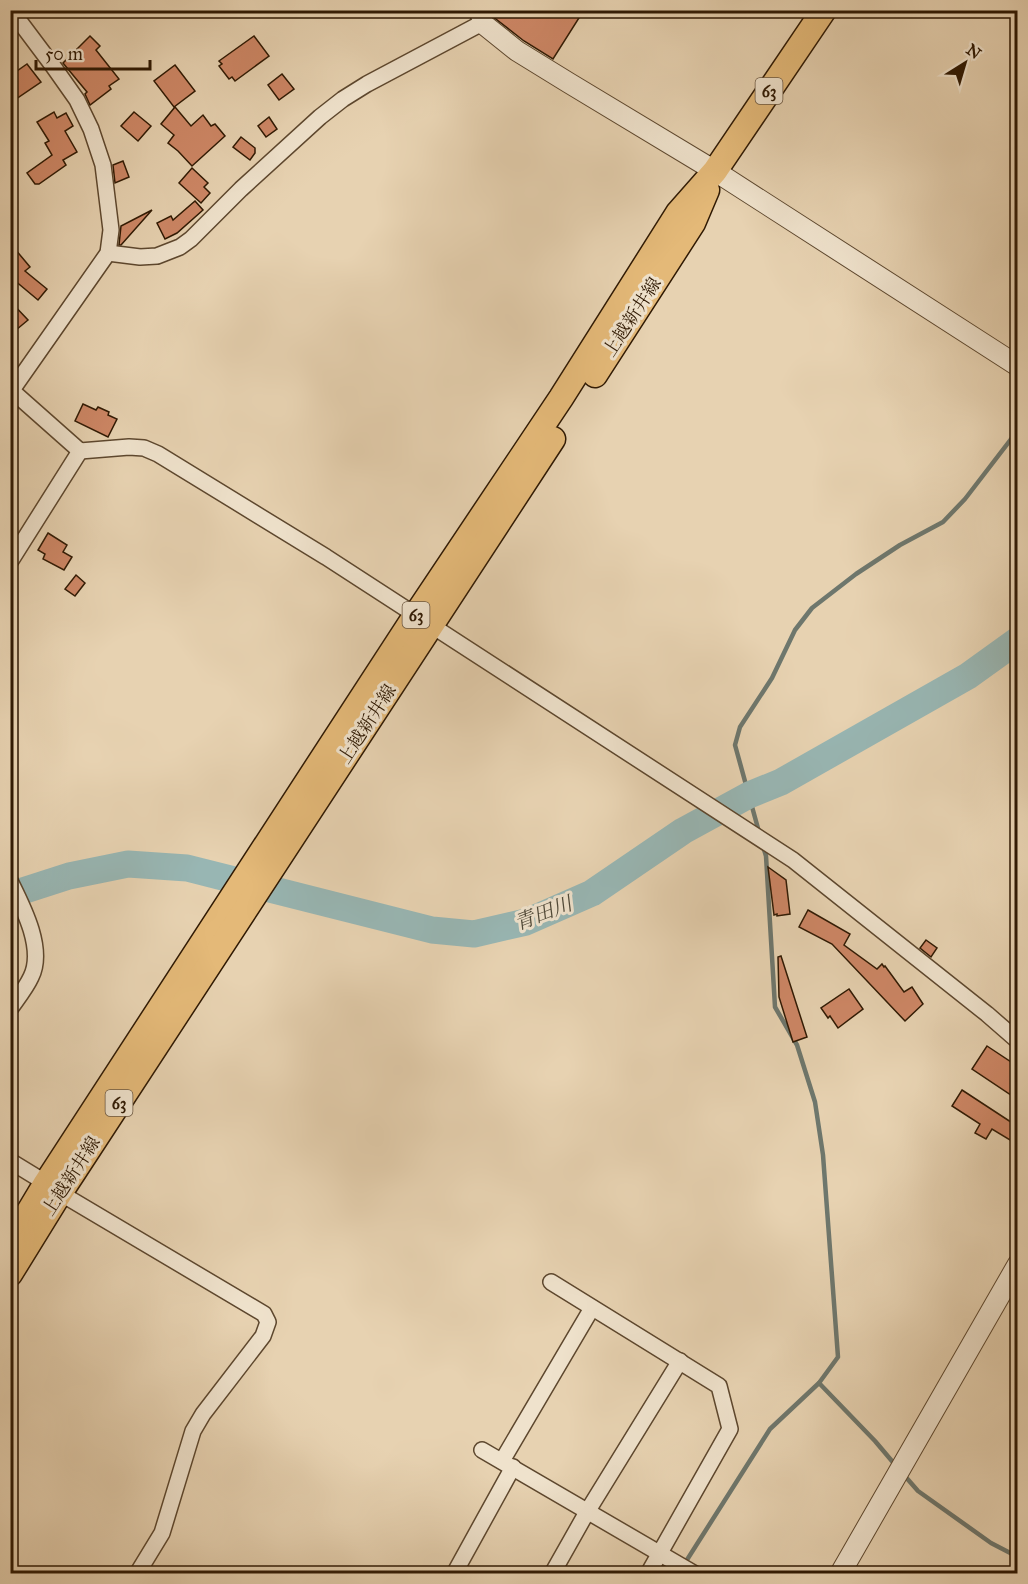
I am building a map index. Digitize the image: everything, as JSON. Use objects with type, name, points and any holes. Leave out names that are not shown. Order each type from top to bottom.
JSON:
[{"type":"main road","name":"上越新井線","points":[[10,1244],[53,1188],[423,621],[693,223],[715,171],[824,10]]},
{"type":"main road","name":"上越新井線","points":[[10,1274],[53,1188]]},
{"type":"street","points":[[11,10],[76,100],[91,129],[103,165],[111,230],[108,252],[11,390],[80,451],[129,447],[144,448],[158,454],[326,557],[523,684],[793,860],[987,1014],[1017,1041]]},
{"type":"street","points":[[108,252],[126,256],[157,256],[180,247],[320,117],[343,99],[479,16],[500,38],[534,62],[715,171],[1017,366]]},
{"type":"street","points":[[10,562],[80,451]]},
{"type":"street","points":[[10,881],[21,903],[35,943],[36,960],[32,976],[10,1009]]},
{"type":"street","points":[[10,1161],[264,1314],[268,1322],[263,1336],[203,1414],[193,1431],[162,1533],[137,1574]]},
{"type":"street","points":[[840,1574],[1017,1264]]},
{"type":"street","points":[[551,1282],[719,1386],[730,1429],[648,1574]]},
{"type":"street","points":[[454,1574],[507,1464],[592,1308]]},
{"type":"street","points":[[552,1574],[587,1512],[680,1361]]},
{"type":"street","points":[[483,1450],[694,1574]]},
{"type":"building","points":[[490,10],[584,10],[553,59],[524,41],[492,16]]},
{"type":"building","points":[[90,36],[100,46],[96,50],[119,79],[109,86],[111,89],[90,105],[85,94],[87,92],[63,63]]},
{"type":"building","points":[[254,36],[269,56],[235,81],[232,77],[229,79],[219,66],[222,64],[219,61]]},
{"type":"building","points":[[27,64],[41,82],[10,103],[10,76]]},
{"type":"building","points":[[175,65],[195,91],[174,107],[154,81]]},
{"type":"building","points":[[282,74],[294,89],[279,100],[268,85]]},
{"type":"building","points":[[175,107],[191,126],[203,115],[211,126],[215,124],[225,136],[192,166],[168,143],[174,135],[161,124]]},
{"type":"building","points":[[54,112],[57,118],[66,113],[73,126],[65,131],[77,152],[63,160],[66,165],[39,184],[35,184],[27,173],[52,155],[45,143],[49,141],[37,122]]},
{"type":"building","points":[[134,112],[151,126],[138,141],[121,126]]},
{"type":"building","points":[[269,117],[277,129],[266,137],[258,126]]},
{"type":"building","points":[[241,137],[255,148],[255,153],[250,160],[233,147]]},
{"type":"building","points":[[123,161],[129,177],[115,183],[113,165]]},
{"type":"building","points":[[192,168],[208,183],[204,187],[210,193],[201,203],[179,183]]},
{"type":"building","points":[[195,201],[203,210],[177,233],[165,239],[157,223],[171,216],[173,220]]},
{"type":"building","points":[[152,210],[121,245],[119,245],[121,226]]},
{"type":"building","points":[[10,243],[30,267],[25,271],[47,289],[38,300],[14,280],[10,283]]},
{"type":"building","points":[[10,301],[28,320],[10,335]]},
{"type":"building","points":[[83,404],[96,410],[98,407],[117,419],[108,437],[75,421]]},
{"type":"building","points":[[48,533],[67,545],[63,552],[72,557],[64,570],[43,559],[45,554],[38,550]]},
{"type":"building","points":[[76,575],[85,583],[75,596],[65,589]]},
{"type":"building","points":[[768,867],[786,880],[790,914],[774,915]]},
{"type":"building","points":[[808,910],[850,934],[844,945],[877,969],[882,964],[885,966],[904,992],[912,987],[923,1004],[905,1021],[832,944],[799,927]]},
{"type":"building","points":[[926,940],[937,948],[931,957],[920,948]]},
{"type":"building","points":[[781,956],[807,1037],[793,1042],[779,997],[778,957]]},
{"type":"building","points":[[849,989],[863,1009],[838,1028],[821,1008]]},
{"type":"building","points":[[987,1046],[1017,1066],[1017,1099],[972,1069]]},
{"type":"building","points":[[962,1090],[1017,1126],[1010,1140],[992,1129],[986,1139],[975,1133],[980,1124],[952,1106]]},
{"type":"waterway","points":[[759,832],[735,745],[740,727],[772,678],[795,630],[812,608],[856,574],[900,545],[943,522],[965,499],[1018,430]]},
{"type":"waterway","name":"青田川","points":[[10,895],[69,876],[128,864],[187,868],[432,930],[474,934],[526,922],[592,893],[683,831],[749,795],[781,782],[968,676],[1018,640]]},
{"type":"waterway","points":[[678,1574],[770,1429],[819,1383],[838,1357],[823,1155],[815,1102],[797,1045],[775,1007],[766,856],[763,846]]},
{"type":"waterway","points":[[819,1383],[897,1467]]},
{"type":"waterway","points":[[904,1475],[918,1491],[991,1543],[1018,1557]]}]
